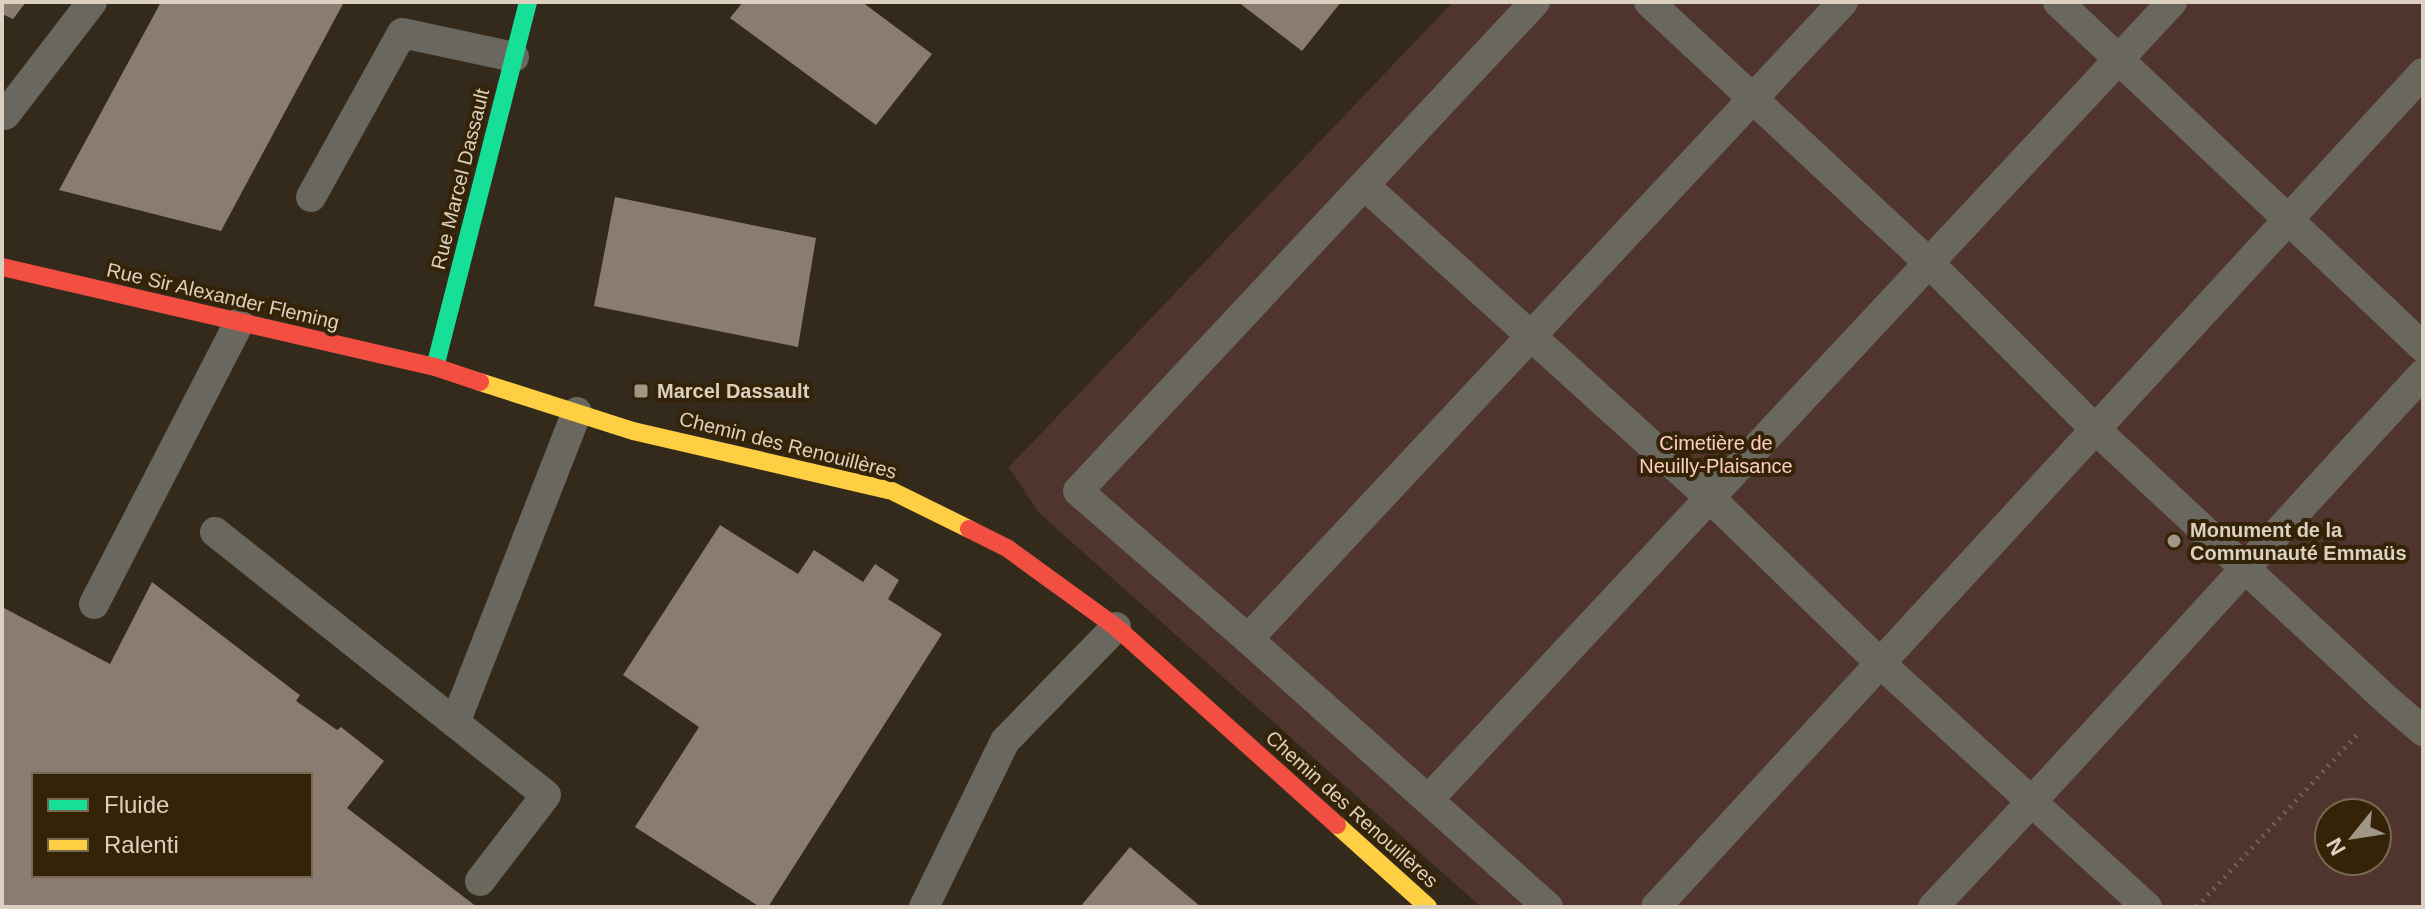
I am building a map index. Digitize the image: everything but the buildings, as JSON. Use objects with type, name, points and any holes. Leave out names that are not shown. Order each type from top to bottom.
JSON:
[{"type":"street","name":"Rue Marcel Dassault","points":[[435,367],[528,2]]},
{"type":"street","name":"Rue Sir Alexander Fleming","points":[[2,267],[435,367]]},
{"type":"street","name":"Chemin des Renouillères","points":[[435,367],[633,431],[892,491],[1007,548],[1116,627],[1428,907]]},
{"type":"lane","points":[[2,114],[5,115],[92,2]]},
{"type":"lane","points":[[1535,2],[1078,491],[1548,907]]},
{"type":"lane","points":[[1649,2],[1929,263],[2095,429],[2423,731]]},
{"type":"lane","points":[[1248,639],[1843,2]]},
{"type":"lane","points":[[2058,2],[2423,347]]},
{"type":"lane","points":[[1428,800],[2172,2]]},
{"type":"lane","points":[[311,197],[402,33],[514,57]]},
{"type":"lane","points":[[1656,907],[2423,73]]},
{"type":"lane","points":[[1364,185],[1710,498],[1880,663],[2147,907]]},
{"type":"lane","points":[[94,604],[239,323]]},
{"type":"lane","points":[[1933,907],[2034,801],[2243,568],[2423,374]]},
{"type":"lane","points":[[455,723],[577,412]]},
{"type":"lane","points":[[215,532],[546,795],[480,881]]},
{"type":"lane","points":[[924,907],[1005,741],[1116,627]]},
{"type":"path","points":[[2197,907],[2388,701]]},
{"type":"green space","name":"Cimetière de Neuilly-Plaisance","points":[[1453,2],[2423,2],[2423,907],[1481,907],[1038,512],[1009,467]]},
{"type":"traffic: fast","points":[[435,367],[528,2]]},
{"type":"traffic: slow","points":[[480,382],[633,431],[892,491],[969,529]]},
{"type":"traffic: slow","points":[[1337,825],[1428,907]]},
{"type":"traffic: jam","points":[[2,267],[435,367],[480,382]]},
{"type":"traffic: jam","points":[[969,529],[1007,548],[1116,627],[1337,825]]},
{"type":"place","name":"Marcel Dassault","points":[[641,391]]},
{"type":"place","name":"Monument de la Communauté Emmaüs","points":[[2174,541]]}]
